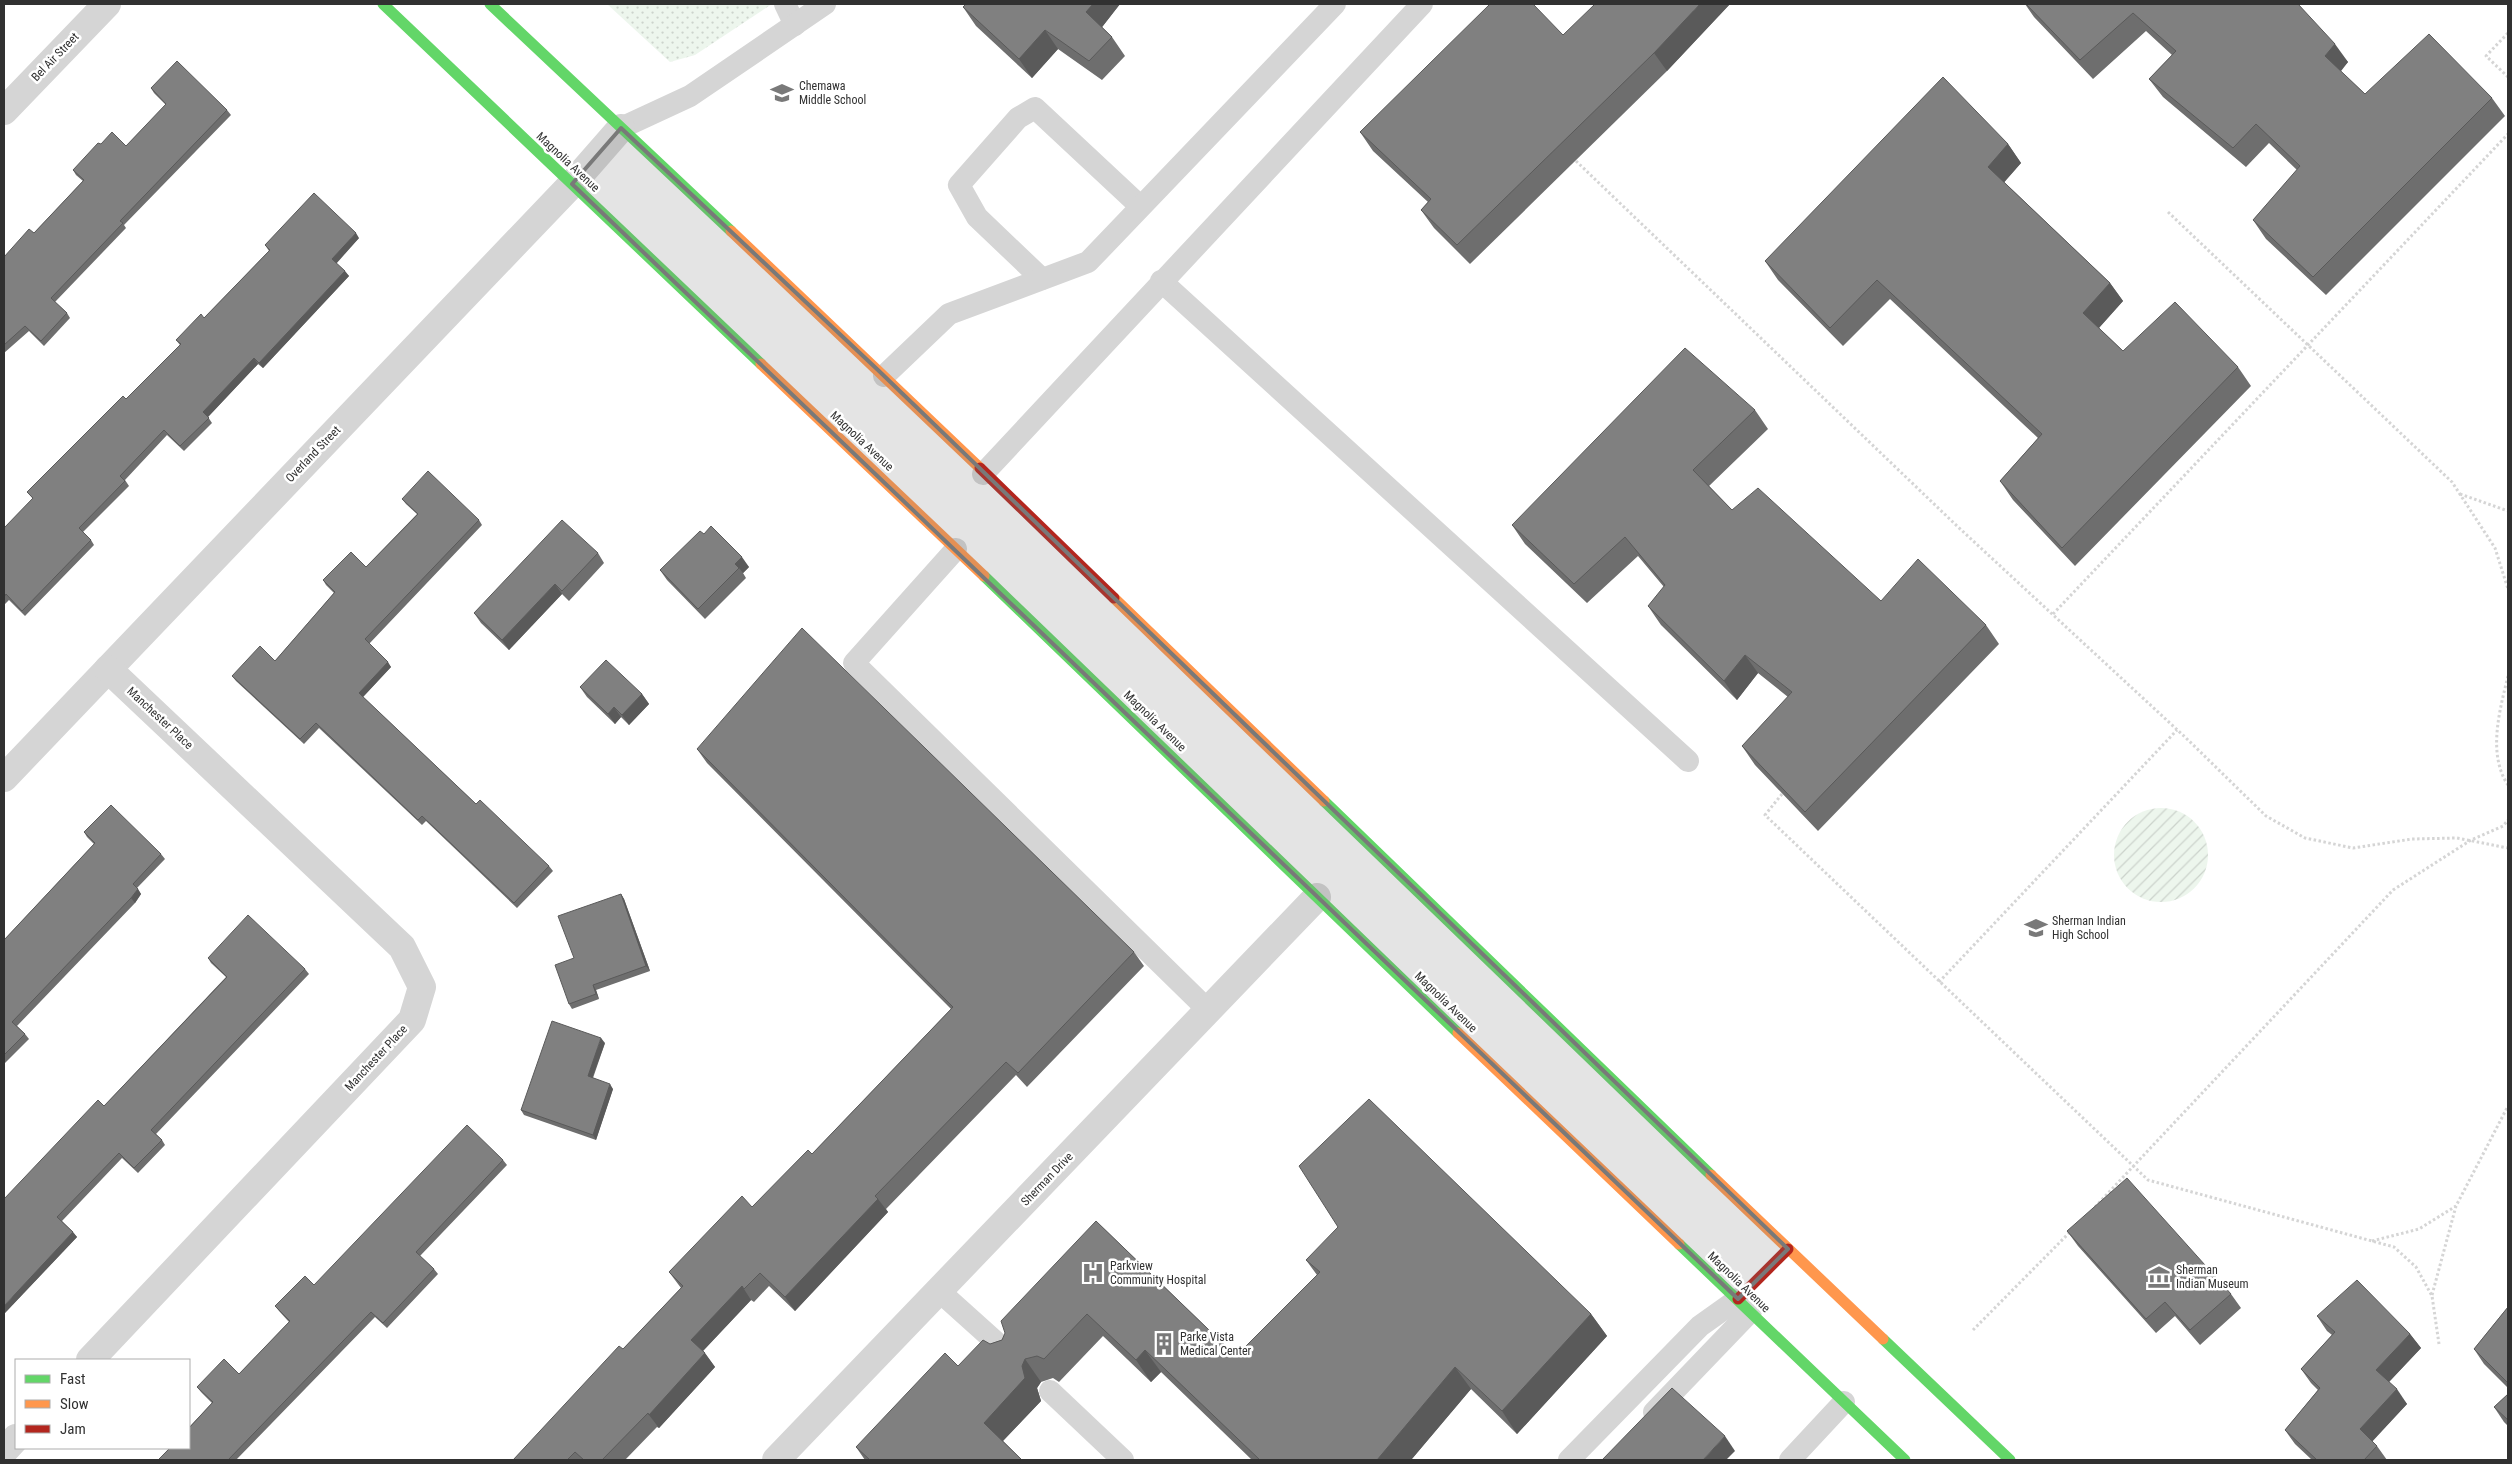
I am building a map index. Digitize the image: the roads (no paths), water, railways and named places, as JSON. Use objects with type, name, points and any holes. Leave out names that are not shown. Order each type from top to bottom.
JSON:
[{"type":"main road","name":"Magnolia Avenue","points":[[383,4],[956,549],[1905,1460]]},
{"type":"main road","points":[[497,6],[621,128],[884,376],[983,474],[1788,1249],[2010,1460]]},
{"type":"main road","points":[[1744,1305],[1788,1249]]},
{"type":"street","name":"Bel Air Street","points":[[4,111],[106,4]]},
{"type":"street","name":"Overland Street","points":[[4,778],[572,184],[621,128]]},
{"type":"street","name":"Manchester Place","points":[[91,1359],[412,1020],[422,987],[402,947],[108,669]]},
{"type":"street","name":"Sherman Drive","points":[[776,1460],[1317,897]]},
{"type":"street","points":[[4,1451],[15,1439]]},
{"type":"lane","points":[[784,4],[795,25]]},
{"type":"lane","points":[[621,128],[690,96],[825,4]]},
{"type":"lane","points":[[884,376],[949,314],[1088,262],[1335,4]]},
{"type":"lane","points":[[983,474],[1161,281],[1422,4]]},
{"type":"lane","points":[[1042,279],[977,217],[959,185],[1018,118],[1035,108],[1140,206]]},
{"type":"lane","points":[[1161,281],[1688,761]]},
{"type":"lane","points":[[956,549],[854,663],[1208,1010]]},
{"type":"lane","points":[[939,1291],[1008,1353]]},
{"type":"lane","points":[[1638,1429],[1744,1305]]},
{"type":"lane","points":[[1569,1460],[1700,1326],[1744,1305]]},
{"type":"lane","points":[[1050,1392],[1123,1460]]},
{"type":"lane","points":[[1790,1460],[1844,1402]]},
{"type":"place","name":"Chemawa Middle School","points":[[782,93]]},
{"type":"place","name":"Sherman Indian High School","points":[[2036,928]]},
{"type":"place","name":"Parkview Community Hospital","points":[[1093,1273]]},
{"type":"place","name":"Sherman Indian Museum","points":[[2159,1277]]},
{"type":"place","name":"Parke Vista Medical Center","points":[[1164,1344]]}]
